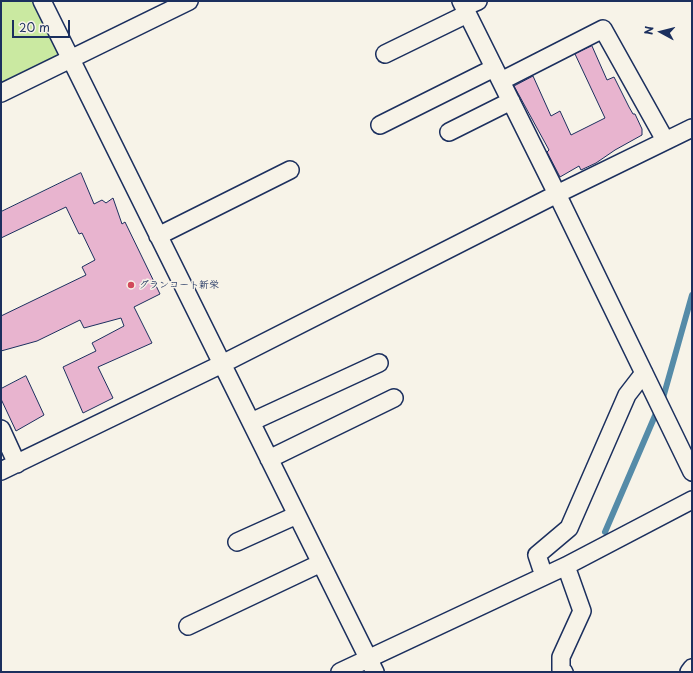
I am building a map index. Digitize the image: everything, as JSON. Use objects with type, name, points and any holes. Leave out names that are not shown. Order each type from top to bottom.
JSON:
[{"type":"street","points":[[42,1],[372,665]]},
{"type":"street","points":[[1,93],[189,1]]},
{"type":"street","points":[[385,54],[468,6],[498,75],[692,472]]},
{"type":"street","points":[[380,125],[603,29],[665,140]]},
{"type":"street","points":[[449,132],[511,101]]},
{"type":"street","points":[[1,472],[222,364],[557,194],[692,128]]},
{"type":"street","points":[[158,236],[290,170]]},
{"type":"street","points":[[251,422],[379,363]]},
{"type":"street","points":[[544,576],[537,555],[569,528],[627,395],[644,373]]},
{"type":"street","points":[[269,459],[394,398]]},
{"type":"street","points":[[1,430],[17,464]]},
{"type":"street","points":[[340,672],[372,665],[692,500]]},
{"type":"street","points":[[237,542],[297,515]]},
{"type":"street","points":[[188,626],[321,563]]},
{"type":"street","points":[[564,672],[561,670],[561,657],[582,611],[566,566]]},
{"type":"street","points":[[689,672],[692,668]]},
{"type":"green space","points":[[1,1],[36,1],[60,49],[58,57],[1,85]]},
{"type":"building","points":[[592,46],[607,80],[614,77],[629,107],[633,114],[635,114],[642,129],[642,135],[615,150],[596,163],[581,170],[579,166],[560,177],[547,152],[549,150],[514,86],[533,76],[551,116],[560,111],[571,135],[605,118],[575,54]]},
{"type":"building","points":[[81,173],[94,204],[102,200],[106,203],[113,198],[122,224],[125,222],[160,294],[134,307],[152,343],[98,367],[113,398],[83,413],[63,367],[96,351],[92,343],[124,326],[121,318],[84,328],[80,320],[37,341],[1,351],[1,316],[86,275],[82,267],[95,260],[82,233],[79,234],[66,207],[1,238],[1,212]]},
{"type":"building","points":[[26,376],[44,415],[16,431],[1,399],[1,389]]},
{"type":"waterway","points":[[663,398],[692,295]]},
{"type":"waterway","points":[[605,532],[657,411]]},
{"type":"place","name":"グランコート新栄","points":[[131,285]]}]
